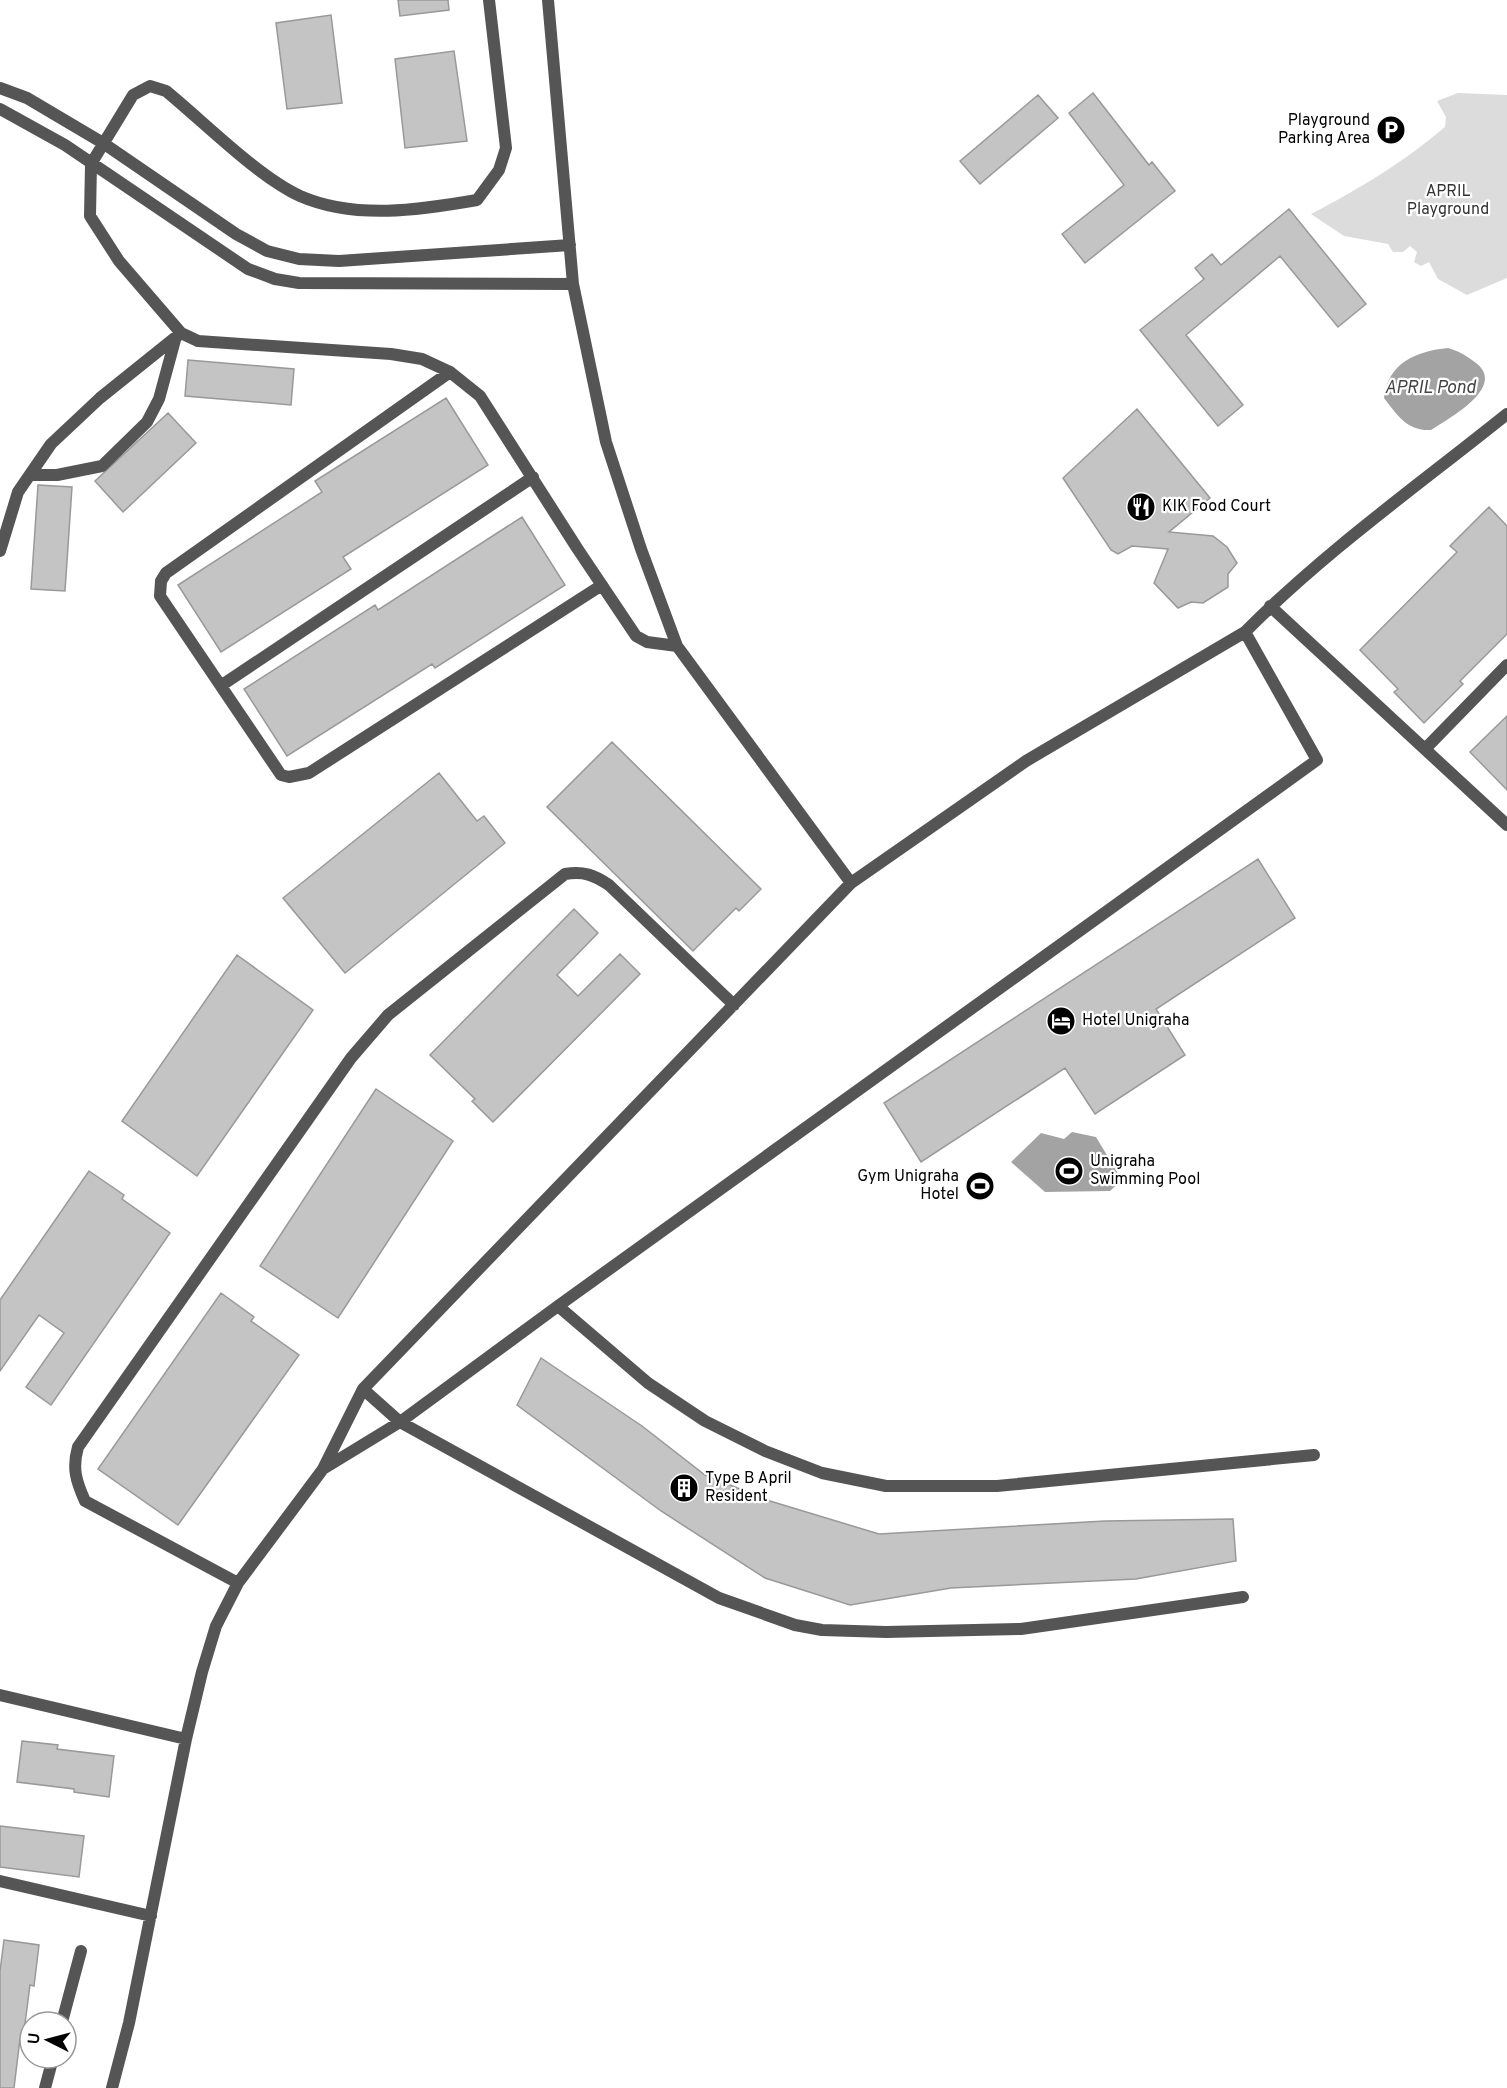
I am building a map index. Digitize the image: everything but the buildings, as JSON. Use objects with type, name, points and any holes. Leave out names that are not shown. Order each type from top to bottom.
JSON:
[{"type":"street","points":[[489,0],[506,148],[499,170],[477,200],[412,212],[321,203],[299,195],[273,180],[166,91],[150,86],[133,95],[91,164],[90,216],[119,261],[178,336],[208,342],[391,354],[422,360],[450,372],[480,396],[636,636],[647,642],[677,646]]},
{"type":"street","points":[[548,0],[573,284],[606,442],[640,549],[677,646],[851,883]]},
{"type":"street","points":[[0,88],[27,98],[103,143],[236,234],[267,251],[299,259],[339,261],[570,245]]},
{"type":"street","points":[[0,109],[23,120],[248,269],[275,279],[299,283],[573,284]]},
{"type":"street","points":[[30,475],[57,475],[102,466],[151,416],[159,399],[178,336]]},
{"type":"street","points":[[0,551],[18,492],[51,444],[92,406],[178,336]]},
{"type":"street","points":[[450,372],[166,573],[161,581],[160,597],[222,685],[281,775],[289,777],[309,773],[602,585]]},
{"type":"street","points":[[112,2088],[129,2023],[186,1739],[216,1626],[238,1583],[323,1469],[363,1389],[851,883],[1026,760],[1245,632],[1270,606],[1507,414]]},
{"type":"street","points":[[222,685],[533,477]]},
{"type":"street","points":[[1270,606],[1507,825]]},
{"type":"street","points":[[323,1469],[400,1422],[1317,759],[1245,632]]},
{"type":"street","points":[[1425,749],[1507,665]]},
{"type":"street","points":[[238,1583],[85,1500],[76,1481],[74,1462],[78,1447],[351,1058],[388,1015],[565,874],[578,872],[592,874],[609,885],[734,1005]]},
{"type":"street","points":[[558,1306],[648,1383],[705,1422],[765,1451],[822,1473],[886,1486],[997,1486],[1314,1455]]},
{"type":"street","points":[[363,1389],[400,1422],[719,1598],[795,1625],[822,1630],[886,1632],[1021,1629],[1243,1597]]},
{"type":"street","points":[[0,1695],[186,1739]]},
{"type":"street","points":[[0,1881],[151,1916]]},
{"type":"street","points":[[66,2010],[81,1951]]},
{"type":"street","points":[[45,2088],[50,2070]]},
{"type":"green space","name":"APRIL Playground","points":[[1458,93],[1507,95],[1507,278],[1467,295],[1438,279],[1429,262],[1421,266],[1414,262],[1417,252],[1410,246],[1403,252],[1393,252],[1388,244],[1344,236],[1311,214],[1381,174],[1445,127],[1446,117],[1437,101]]},
{"type":"water","name":"APRIL Pond","points":[[1448,348],[1463,354],[1484,372],[1485,382],[1480,392],[1461,410],[1431,430],[1409,425],[1384,398],[1391,376],[1405,361],[1415,356]]},
{"type":"water","name":"Unigraha Swimming Pool","points":[[1072,1132],[1096,1137],[1122,1180],[1110,1191],[1045,1192],[1011,1162],[1041,1133],[1064,1139]]},
{"type":"place","name":"Playground Parking Area","points":[[1391,130]]},
{"type":"place","name":"KIK Food Court","points":[[1141,507]]},
{"type":"place","name":"Hotel Unigraha","points":[[1061,1021]]},
{"type":"place","name":"Unigraha Swimming Pool","points":[[1069,1171]]},
{"type":"place","name":"Gym Unigraha Hotel","points":[[980,1186]]},
{"type":"place","name":"Type B April Resident","points":[[684,1488]]}]
